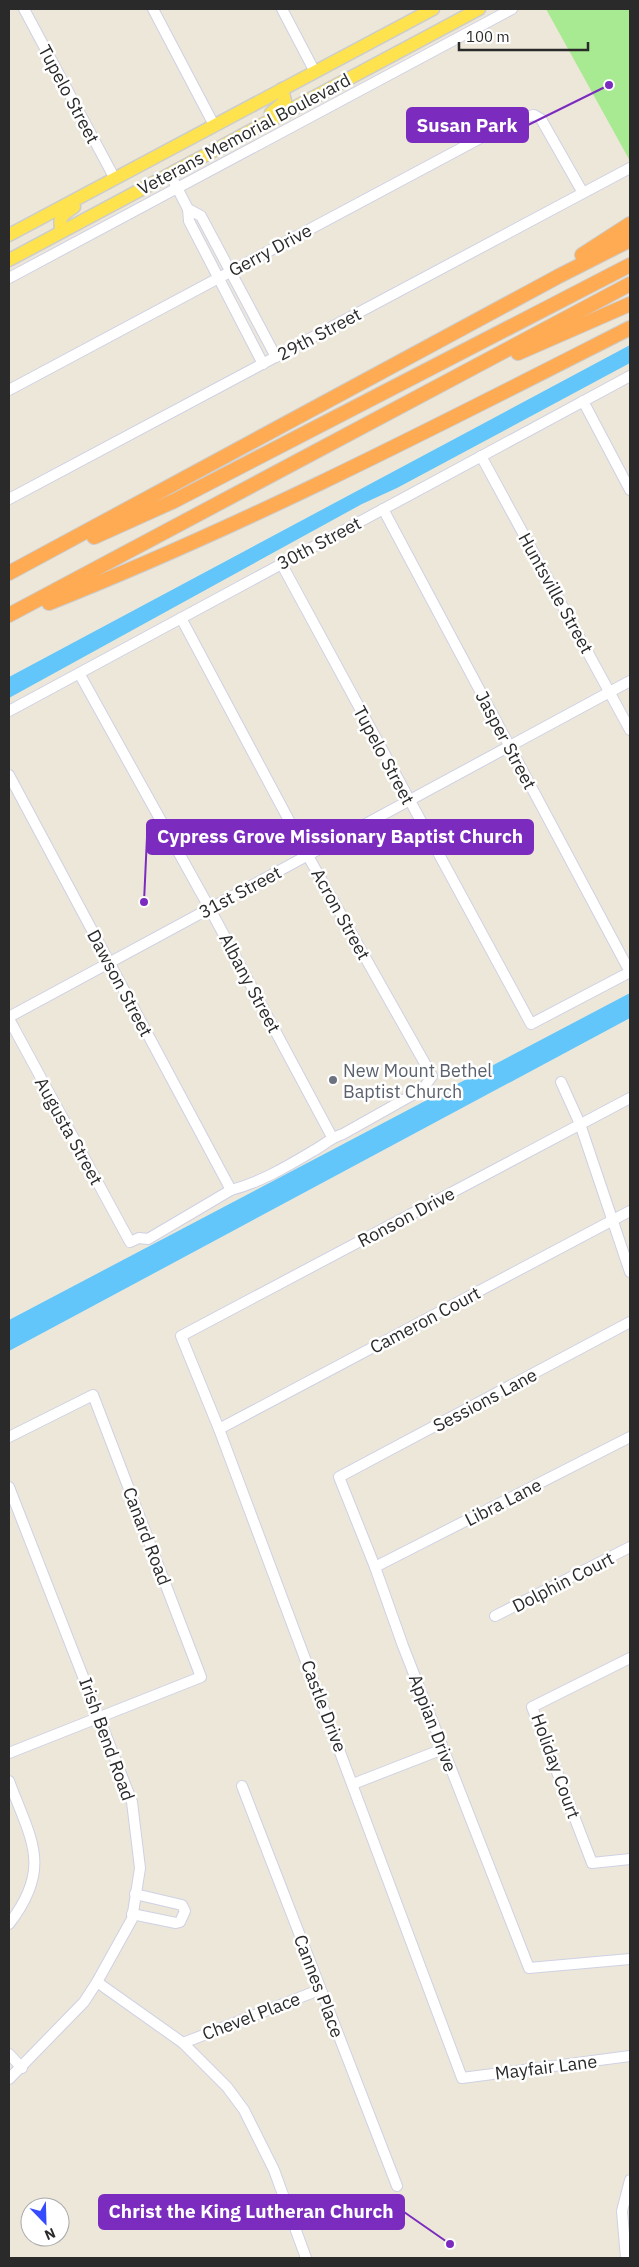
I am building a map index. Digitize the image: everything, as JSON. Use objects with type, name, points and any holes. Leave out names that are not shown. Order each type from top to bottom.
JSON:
[{"type":"highway","points":[[559,276],[570,262],[630,224]]},
{"type":"highway","points":[[9,574],[559,276],[630,240]]},
{"type":"highway","points":[[9,574],[174,501],[630,265]]},
{"type":"highway","points":[[9,617],[630,284]]},
{"type":"highway","points":[[472,370],[537,345],[630,304]]},
{"type":"highway","points":[[9,617],[182,548],[301,492],[630,328]]},
{"type":"main road","name":"Veterans Memorial Boulevard","points":[[9,235],[315,72],[413,14],[433,9]]},
{"type":"main road","points":[[429,35],[469,9]]},
{"type":"main road","name":"Veterans Memorial Boulevard","points":[[9,258],[479,9]]},
{"type":"main road","points":[[219,148],[280,108],[285,101],[282,89]]},
{"type":"main road","points":[[62,231],[60,224],[63,214],[100,187]]},
{"type":"main road","points":[[9,258],[36,237],[36,221]]},
{"type":"street","name":"Tupelo Street","points":[[24,9],[115,179]]},
{"type":"street","points":[[153,9],[214,125]]},
{"type":"street","points":[[282,9],[315,72]]},
{"type":"street","points":[[9,278],[512,9]]},
{"type":"street","name":"Gerry Drive","points":[[9,390],[516,119],[534,116],[541,119],[582,193]]},
{"type":"street","name":"29th Street","points":[[9,499],[630,168]]},
{"type":"street","points":[[170,174],[188,209],[188,221],[263,364]]},
{"type":"street","points":[[188,209],[201,216],[276,357]]},
{"type":"street","name":"30th Street","points":[[9,711],[630,376]]},
{"type":"street","points":[[582,401],[630,490]]},
{"type":"street","name":"Huntsville Street","points":[[481,456],[630,730]]},
{"type":"street","name":"Jasper Street","points":[[383,509],[630,972]]},
{"type":"street","name":"Tupelo Street","points":[[281,564],[531,1024],[630,972]]},
{"type":"street","name":"Acron Street","points":[[181,618],[308,856],[432,1076],[423,1090],[343,1134],[332,1137]]},
{"type":"street","name":"Albany Street","points":[[79,673],[210,909],[332,1137]]},
{"type":"street","name":"31st Street","points":[[9,1018],[109,962],[630,682]]},
{"type":"street","name":"Dawson Street","points":[[9,775],[231,1190]]},
{"type":"street","name":"Augusta Street","points":[[9,1018],[130,1242],[139,1238],[148,1239],[231,1190]]},
{"type":"street","points":[[561,1082],[580,1124],[630,1272]]},
{"type":"street","name":"Ronson Drive","points":[[181,1336],[630,1098]]},
{"type":"street","points":[[231,1190],[244,1187],[297,1160],[314,1151],[332,1137]]},
{"type":"street","name":"Cameron Court","points":[[219,1429],[630,1211]]},
{"type":"street","name":"Sessions Lane","points":[[339,1477],[630,1322]]},
{"type":"street","name":"Castle Drive","points":[[181,1336],[219,1429],[462,2078]]},
{"type":"street","name":"Canard Road","points":[[9,1437],[93,1395],[201,1677],[99,1717]]},
{"type":"street","name":"Libra Lane","points":[[375,1567],[630,1437]]},
{"type":"street","name":"Appian Drive","points":[[339,1477],[529,1968],[630,1959]]},
{"type":"street","name":"Irish Bend Road","points":[[9,1487],[132,1802],[140,1868],[132,1919],[98,1982],[84,2002],[22,2068],[9,2079]]},
{"type":"street","name":"Dolphin Court","points":[[495,1616],[630,1547]]},
{"type":"street","name":"Holiday Court","points":[[630,1658],[532,1707],[592,1863],[630,1858]]},
{"type":"street","points":[[9,1753],[99,1717]]},
{"type":"street","points":[[353,1784],[443,1749]]},
{"type":"street","points":[[9,1781],[34,1850],[36,1865],[31,1886],[18,1912],[9,1924]]},
{"type":"street","name":"Cannes Place","points":[[242,1786],[397,2186]]},
{"type":"street","points":[[132,1914],[176,1923],[180,1922],[185,1911],[182,1905],[135,1894]]},
{"type":"street","points":[[98,1982],[183,2042],[227,2087],[244,2110],[274,2170],[306,2258]]},
{"type":"street","name":"Chevel Place","points":[[183,2042],[320,1990]]},
{"type":"street","points":[[9,2054],[22,2068]]},
{"type":"street","name":"Mayfair Lane","points":[[462,2078],[630,2056]]},
{"type":"street","points":[[626,2258],[626,2210],[630,2180]]},
{"type":"green space","points":[[546,9],[630,9],[630,161]]},
{"type":"water","points":[[630,345],[630,363],[397,488],[362,504],[9,698],[9,677]]},
{"type":"water","points":[[630,993],[630,1018],[9,1351],[9,1320]]},
{"type":"place","name":"Susan Park","points":[[609,85]]},
{"type":"place","name":"Cypress Grove Missionary Baptist Church","points":[[144,902]]},
{"type":"place","name":"New Mount Bethel Baptist Church","points":[[333,1080]]},
{"type":"place","name":"Christ the King Lutheran Church","points":[[450,2244]]}]
